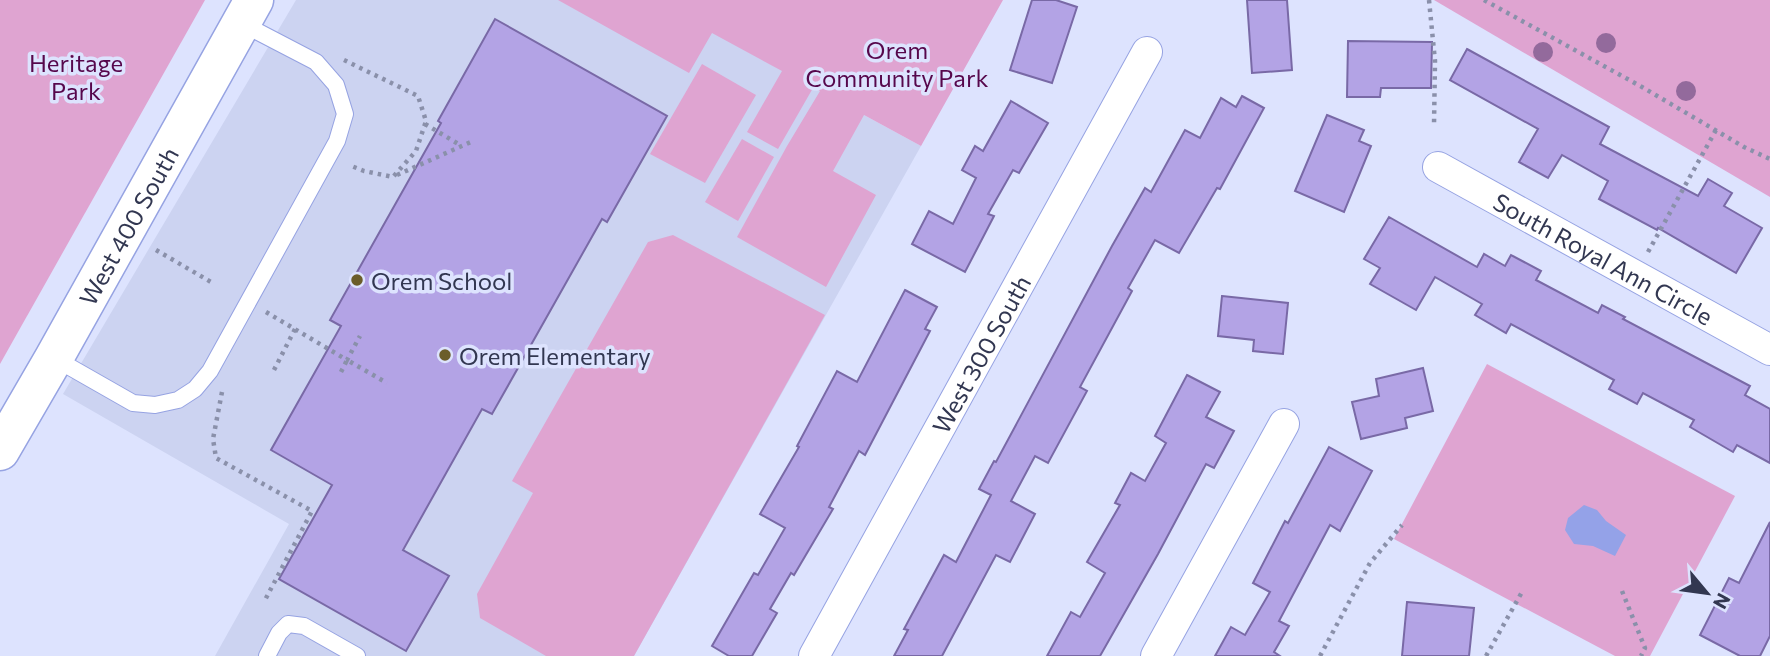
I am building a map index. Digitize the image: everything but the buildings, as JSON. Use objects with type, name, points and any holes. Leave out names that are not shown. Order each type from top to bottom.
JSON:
[{"type":"street","name":"West 400 South","points":[[0,450],[247,11]]},
{"type":"street","name":"West 300 South","points":[[814,656],[1147,52]]},
{"type":"street","name":"South Royal Ann Circle","points":[[1438,167],[1770,350]]},
{"type":"street","points":[[1156,656],[1284,424]]},
{"type":"lane","points":[[54,358],[133,404],[155,405],[178,400],[195,389],[210,371],[337,141],[345,114],[336,85],[316,62],[247,11]]},
{"type":"lane","points":[[267,656],[279,633],[289,624],[304,626],[357,656]]},
{"type":"path","points":[[1429,0],[1435,61],[1434,124]]},
{"type":"path","points":[[1484,0],[1744,147],[1770,159]]},
{"type":"path","points":[[340,59],[418,96],[426,121],[416,151],[393,177]]},
{"type":"path","points":[[425,124],[461,145]]},
{"type":"path","points":[[1634,275],[1716,130]]},
{"type":"path","points":[[349,165],[393,177],[473,141]]},
{"type":"path","points":[[156,250],[211,282]]},
{"type":"path","points":[[266,312],[387,383]]},
{"type":"path","points":[[274,370],[295,329]]},
{"type":"path","points":[[341,372],[360,336]]},
{"type":"path","points":[[222,393],[214,439],[216,458],[312,511],[265,600]]},
{"type":"path","points":[[1320,656],[1370,563],[1402,525]]},
{"type":"path","points":[[1622,591],[1645,648],[1641,656]]},
{"type":"path","points":[[1486,656],[1522,592]]},
{"type":"shaded area","name":"Orem Elementary","points":[[296,0],[653,0],[921,146],[634,656],[215,656],[289,524],[63,394]]},
{"type":"green space","name":"Heritage Park","points":[[0,0],[205,0],[0,364]]},
{"type":"green space","name":"Orem Community Park","points":[[558,0],[1003,0],[921,146],[864,115],[833,171],[876,195],[826,287],[737,237],[820,91],[813,88],[778,149],[747,132],[782,71],[712,33],[689,73]]},
{"type":"green space","points":[[1434,0],[1770,0],[1770,197]]},
{"type":"green space","points":[[702,64],[756,95],[705,183],[650,154]]},
{"type":"green space","points":[[742,139],[774,157],[738,221],[705,202]]},
{"type":"green space","points":[[673,235],[825,315],[634,656],[546,656],[480,618],[477,594],[533,493],[512,481],[648,242]]},
{"type":"green space","points":[[1487,364],[1735,496],[1650,656],[1615,656],[1394,539]]},
{"type":"water","points":[[1584,505],[1597,510],[1606,521],[1626,535],[1615,556],[1593,546],[1574,544],[1565,530],[1568,518]]},
{"type":"place","name":"Orem School","points":[[357,280]]},
{"type":"place","name":"Orem Elementary","points":[[445,355]]}]
